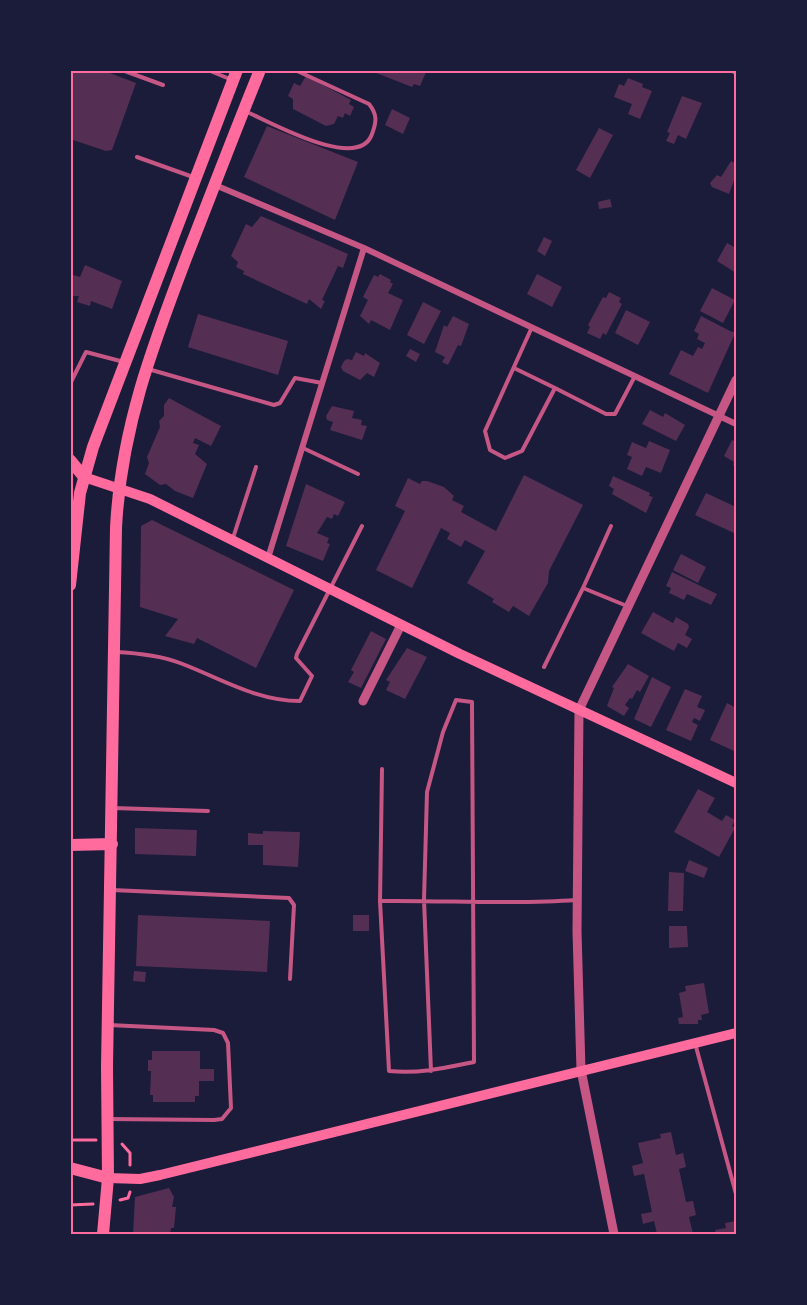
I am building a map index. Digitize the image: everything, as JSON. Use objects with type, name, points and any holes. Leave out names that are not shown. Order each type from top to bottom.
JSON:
[{"type":"main road","points":[[103,1234],[108,1178],[108,1025],[119,488],[124,450],[145,368],[260,70]]},
{"type":"main road","points":[[70,585],[78,504],[84,477],[235,75]]},
{"type":"main road","points":[[196,178],[215,184]]},
{"type":"main road","points":[[70,460],[84,477]]},
{"type":"main road","points":[[70,474],[119,488],[150,500],[401,625],[736,783]]},
{"type":"main road","points":[[70,845],[112,844]]},
{"type":"main road","points":[[70,1168],[108,1178],[140,1179],[160,1175],[736,1033]]},
{"type":"street","points":[[215,184],[364,248],[736,423]]},
{"type":"street","points":[[268,559],[364,248]]},
{"type":"street","points":[[614,1234],[581,1070],[577,900],[579,710],[736,380]]},
{"type":"street","points":[[363,701],[401,625]]},
{"type":"lane","points":[[122,70],[163,85]]},
{"type":"lane","points":[[208,70],[235,75]]},
{"type":"lane","points":[[243,111],[312,141],[354,150],[364,147],[370,141],[376,123],[376,112],[369,104],[295,70]]},
{"type":"lane","points":[[137,157],[196,178]]},
{"type":"lane","points":[[532,327],[485,431],[490,450],[505,458],[522,451],[555,388]]},
{"type":"lane","points":[[70,384],[86,352],[126,363]]},
{"type":"lane","points":[[145,368],[274,405],[280,403],[295,378],[323,384]]},
{"type":"lane","points":[[514,368],[606,414],[615,414],[636,375]]},
{"type":"lane","points":[[303,448],[358,474]]},
{"type":"lane","points":[[232,541],[256,467]]},
{"type":"lane","points":[[115,652],[138,653],[178,662],[260,696],[282,701],[300,701],[312,676],[296,658],[328,589],[362,526]]},
{"type":"lane","points":[[544,667],[583,588],[610,526]]},
{"type":"lane","points":[[583,588],[628,607]]},
{"type":"lane","points":[[382,769],[380,901],[389,1071],[420,1074],[474,1062],[472,702],[456,700],[443,732],[427,792],[424,900],[431,1071]]},
{"type":"lane","points":[[112,807],[208,811]]},
{"type":"lane","points":[[111,890],[289,898],[294,905],[290,979]]},
{"type":"lane","points":[[380,901],[424,900],[472,903],[577,900]]},
{"type":"lane","points":[[108,1025],[214,1030],[224,1033],[228,1043],[231,1108],[222,1119],[214,1120],[108,1119]]},
{"type":"lane","points":[[694,1043],[736,1194]]},
{"type":"building","points":[[70,70],[102,70],[136,83],[112,150],[106,151],[70,139]]},
{"type":"building","points":[[427,70],[420,86],[414,84],[412,87],[371,71]]},
{"type":"building","points":[[306,76],[351,100],[349,104],[354,107],[350,116],[345,113],[343,118],[338,116],[334,124],[326,126],[293,109],[293,99],[288,96],[294,83],[300,86]]},
{"type":"building","points":[[628,78],[643,84],[642,87],[652,91],[640,119],[628,114],[632,104],[614,97],[619,84],[624,86]]},
{"type":"building","points":[[682,96],[702,103],[686,139],[678,135],[674,144],[666,141],[670,133],[667,132]]},
{"type":"building","points":[[392,109],[410,118],[403,134],[385,125]]},
{"type":"building","points":[[267,126],[358,162],[335,220],[244,177]]},
{"type":"building","points":[[599,128],[613,135],[590,178],[576,170]]},
{"type":"building","points":[[731,161],[736,164],[736,175],[729,194],[712,187],[710,183],[717,175],[721,177]]},
{"type":"building","points":[[610,199],[612,207],[599,209],[598,202]]},
{"type":"building","points":[[261,216],[348,254],[343,268],[338,266],[322,300],[325,301],[321,309],[309,299],[307,304],[243,274],[244,271],[236,267],[238,262],[231,256],[246,224],[252,227]]},
{"type":"building","points":[[544,237],[552,241],[545,256],[537,251]]},
{"type":"building","points":[[727,243],[736,248],[736,273],[717,261]]},
{"type":"building","points":[[85,265],[122,281],[112,309],[91,301],[90,306],[77,302],[79,296],[70,296],[70,274],[80,277]]},
{"type":"building","points":[[380,274],[391,280],[393,284],[388,293],[403,300],[390,330],[371,320],[369,324],[360,316],[368,300],[363,297],[374,275],[378,277]]},
{"type":"building","points":[[537,274],[562,287],[552,307],[527,294]]},
{"type":"building","points":[[712,288],[735,300],[723,323],[700,311]]},
{"type":"building","points":[[609,292],[621,298],[619,302],[622,304],[606,335],[603,333],[600,339],[587,333],[590,327],[588,325],[603,297],[606,298]]},
{"type":"building","points":[[423,302],[441,311],[424,344],[407,335]]},
{"type":"building","points":[[626,310],[650,322],[638,345],[615,333]]},
{"type":"building","points":[[198,314],[288,341],[278,375],[188,347]]},
{"type":"building","points":[[453,316],[469,324],[461,346],[458,345],[448,365],[442,362],[445,357],[435,352],[444,325],[447,327]]},
{"type":"building","points":[[701,316],[732,332],[736,331],[708,393],[669,374],[681,350],[693,356],[698,347],[702,349],[705,343],[697,339],[699,334],[694,331]]},
{"type":"building","points":[[410,349],[420,354],[416,362],[406,356]]},
{"type":"building","points":[[356,352],[364,356],[365,353],[380,363],[374,377],[367,373],[360,380],[343,371],[341,367],[344,361],[352,360]]},
{"type":"building","points":[[169,398],[221,426],[211,446],[195,438],[193,443],[199,445],[195,454],[207,464],[193,498],[175,491],[166,484],[160,485],[145,474],[149,463],[147,457],[160,427],[159,421],[164,416],[164,405]]},
{"type":"building","points":[[332,406],[354,411],[352,418],[362,420],[361,425],[367,426],[362,440],[330,430],[333,422],[327,420],[326,416]]},
{"type":"building","points":[[650,410],[663,417],[665,413],[685,425],[676,441],[642,424]]},
{"type":"building","points":[[732,440],[736,442],[736,467],[733,465],[734,462],[724,456]]},
{"type":"building","points":[[649,441],[670,450],[661,473],[646,467],[642,476],[627,469],[632,457],[627,455],[632,442],[646,448]]},
{"type":"building","points":[[524,475],[583,505],[549,571],[548,583],[529,616],[513,606],[509,612],[492,602],[494,599],[467,583],[485,551],[465,540],[461,547],[447,539],[450,533],[441,528],[412,588],[376,570],[405,511],[395,506],[408,478],[420,484],[422,481],[427,481],[444,487],[454,496],[452,500],[464,506],[461,512],[496,531]]},
{"type":"building","points":[[613,476],[650,493],[649,496],[653,497],[646,513],[612,494],[614,489],[609,486]]},
{"type":"building","points":[[306,484],[345,502],[338,516],[334,514],[332,519],[327,517],[317,533],[329,538],[327,543],[330,544],[323,561],[286,546]]},
{"type":"building","points":[[706,493],[736,507],[736,534],[695,515]]},
{"type":"building","points":[[152,520],[294,590],[256,668],[197,638],[194,644],[165,636],[178,619],[140,607],[141,526]]},
{"type":"building","points":[[681,554],[706,567],[698,583],[673,570]]},
{"type":"building","points":[[672,572],[717,594],[711,605],[687,594],[684,600],[669,593],[671,588],[666,586]]},
{"type":"building","points":[[653,612],[673,623],[676,617],[688,624],[685,635],[692,639],[687,648],[678,643],[674,651],[641,633]]},
{"type":"building","points":[[371,631],[386,639],[361,688],[348,682],[354,672],[351,670]]},
{"type":"building","points":[[407,648],[427,657],[405,699],[386,690],[390,682],[386,680]]},
{"type":"building","points":[[628,664],[649,676],[640,692],[637,690],[625,705],[629,708],[624,716],[607,706],[614,688],[612,687]]},
{"type":"building","points":[[652,677],[671,687],[651,727],[634,719]]},
{"type":"building","points":[[685,689],[702,696],[697,707],[705,710],[700,721],[694,718],[692,722],[698,725],[691,741],[666,730]]},
{"type":"building","points":[[727,703],[736,708],[734,751],[710,740]]},
{"type":"building","points":[[698,789],[715,798],[707,812],[722,821],[726,815],[735,820],[732,826],[735,828],[719,857],[674,832]]},
{"type":"building","points":[[135,828],[197,830],[196,856],[135,854]]},
{"type":"building","points":[[263,831],[300,832],[298,867],[263,865],[263,845],[248,845],[248,833],[263,834]]},
{"type":"building","points":[[689,860],[708,868],[704,878],[685,871]]},
{"type":"building","points":[[669,872],[684,873],[683,911],[668,911]]},
{"type":"building","points":[[138,915],[270,921],[267,972],[136,966]]},
{"type":"building","points":[[353,915],[369,915],[369,931],[353,931]]},
{"type":"building","points":[[669,926],[687,926],[688,947],[669,948]]},
{"type":"building","points":[[134,971],[146,972],[145,982],[133,981]]},
{"type":"building","points":[[704,983],[709,1013],[701,1015],[702,1020],[698,1020],[698,1024],[679,1024],[678,1018],[683,1017],[679,993],[686,991],[685,986]]},
{"type":"building","points":[[152,1051],[200,1051],[200,1069],[214,1069],[214,1081],[199,1081],[199,1096],[195,1096],[195,1102],[153,1102],[153,1095],[150,1095],[151,1071],[148,1071],[148,1060],[152,1060]]},
{"type":"building","points":[[671,1132],[676,1155],[683,1153],[686,1167],[679,1169],[686,1202],[693,1201],[696,1215],[689,1217],[693,1234],[657,1234],[654,1221],[643,1224],[641,1214],[652,1212],[644,1174],[634,1176],[632,1166],[643,1163],[638,1143],[661,1138],[660,1134]]},
{"type":"building","points":[[169,1188],[174,1197],[172,1207],[176,1207],[174,1228],[171,1228],[170,1234],[133,1234],[135,1197]]},
{"type":"building","points":[[736,1221],[736,1234],[716,1234],[715,1230],[726,1228],[725,1223]]}]
